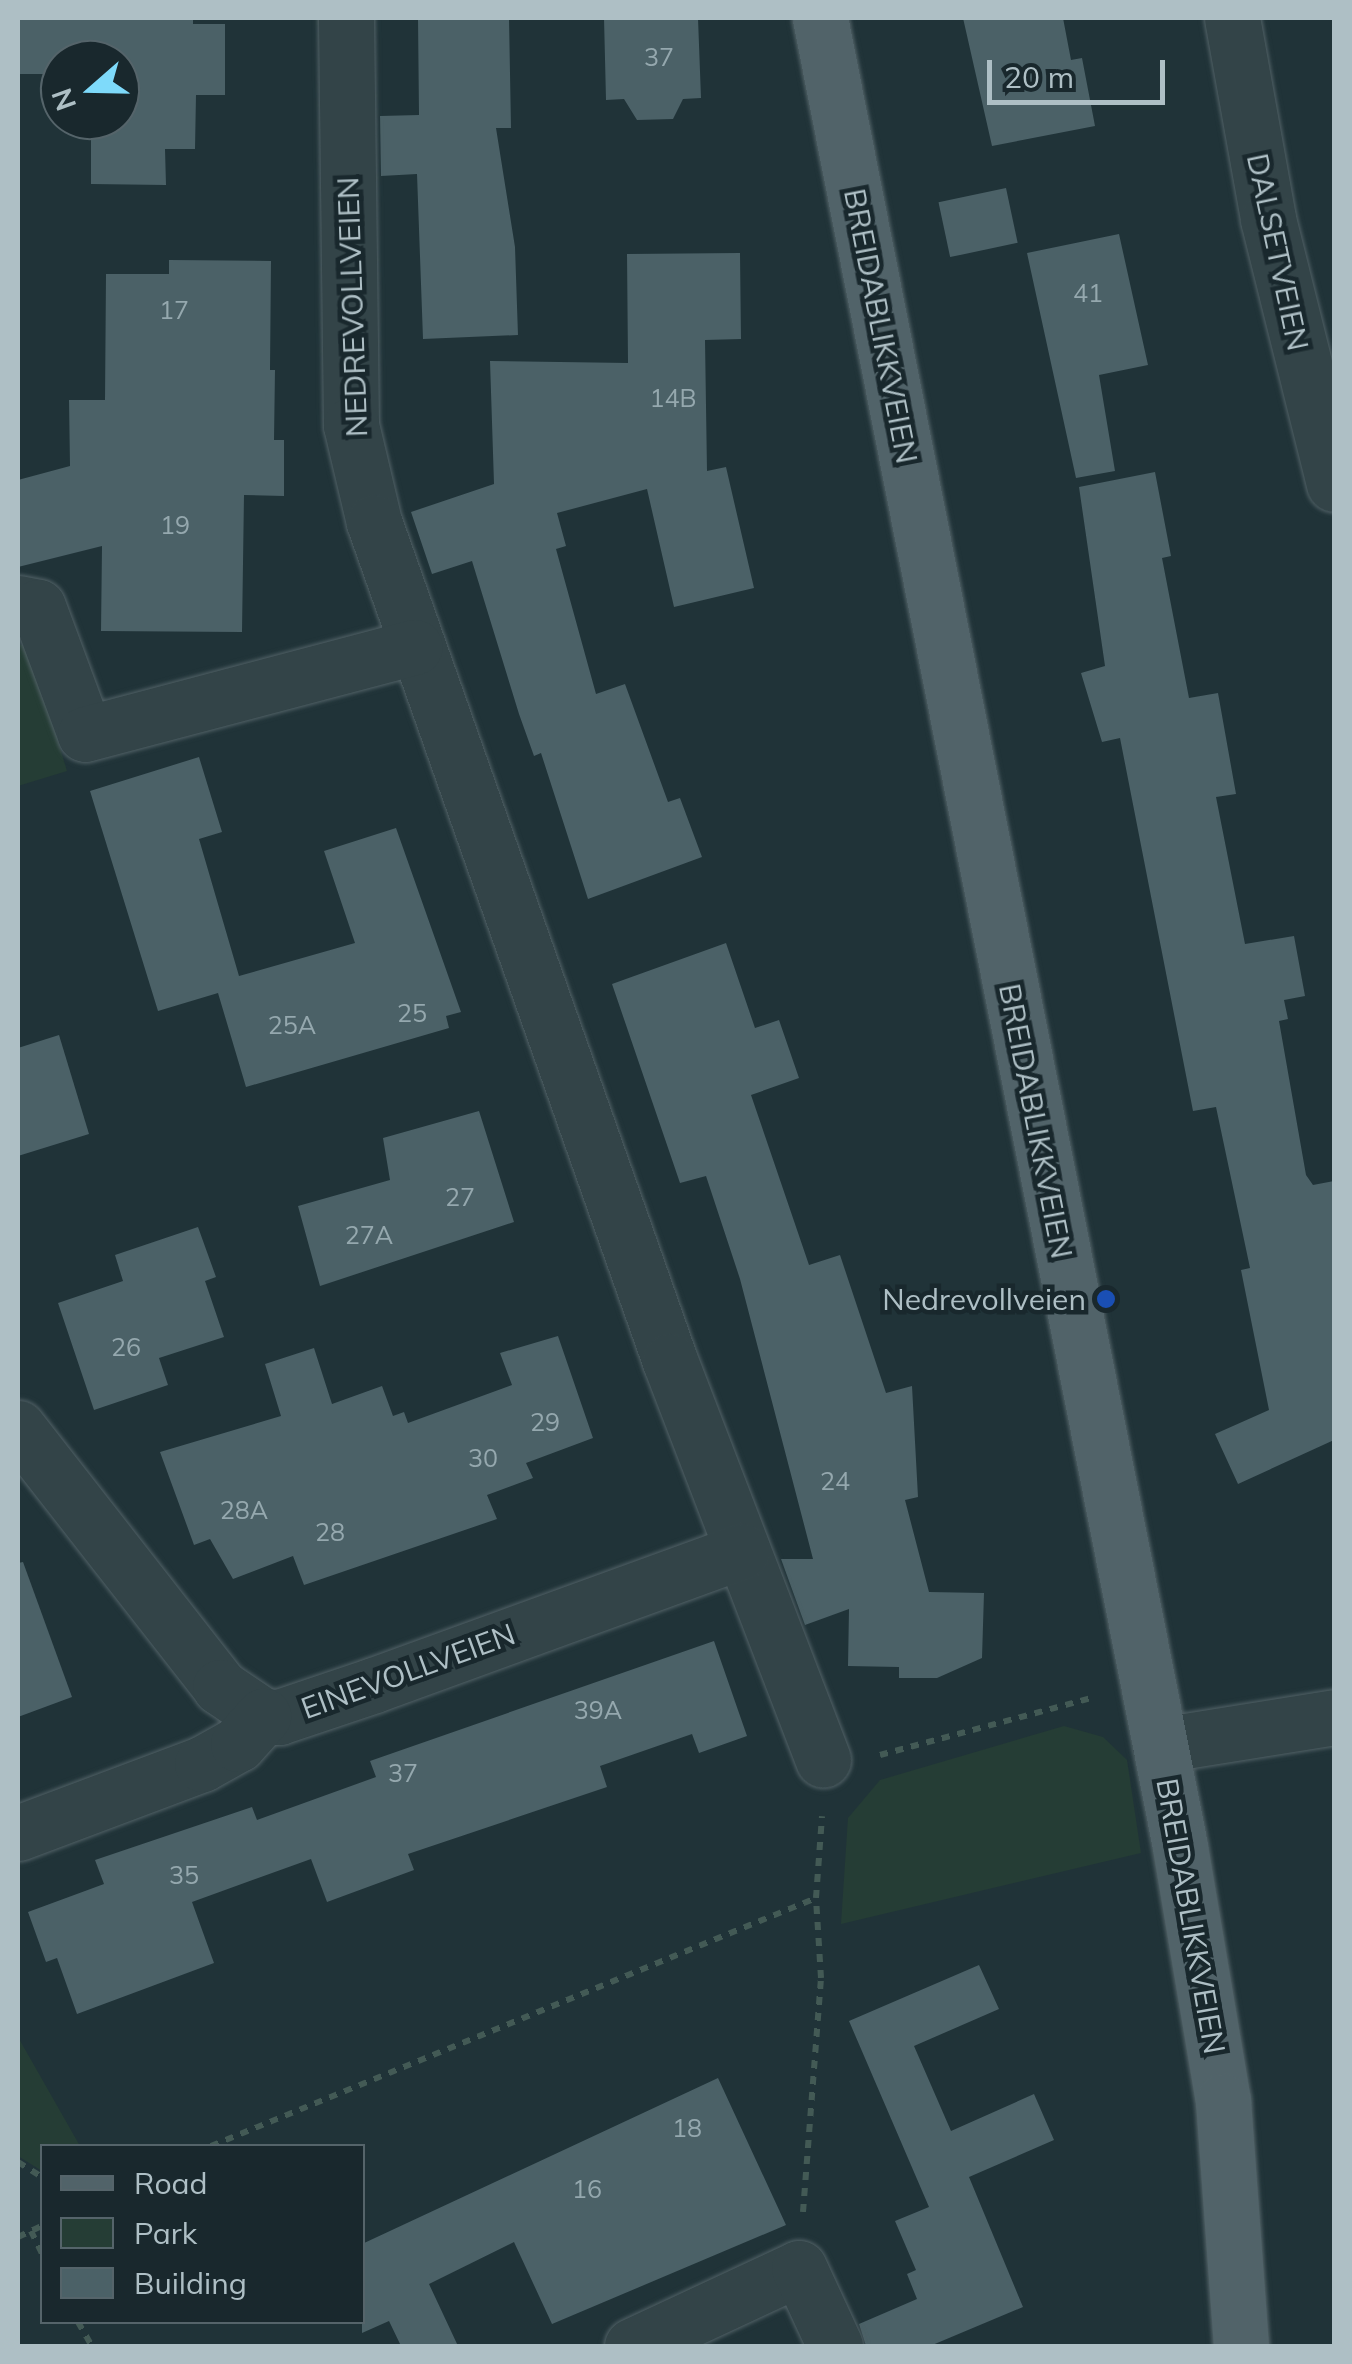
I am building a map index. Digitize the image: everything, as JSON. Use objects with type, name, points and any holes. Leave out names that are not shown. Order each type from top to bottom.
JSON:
[{"type":"main road","name":"BREIDABLIKKVEIEN","points":[[820,18],[1160,1746],[1223,2101],[1241,2346]]},
{"type":"street","name":"NEDREVOLLVEIEN","points":[[346,18],[350,425],[416,647],[742,1551],[824,1765]]},
{"type":"street","name":"DALSETVEIEN","points":[[1232,18],[1268,219],[1334,484]]},
{"type":"street","points":[[18,603],[38,607],[85,734],[416,647]]},
{"type":"street","name":"EINEVOLLVEIEN","points":[[18,1428],[220,1687],[262,1716],[279,1717],[374,1685],[742,1551]]},
{"type":"street","points":[[18,1833],[202,1764],[238,1744],[262,1716]]},
{"type":"street","points":[[1160,1746],[1334,1718]]},
{"type":"street","points":[[632,2346],[799,2268],[835,2346]]},
{"type":"path","points":[[799,2268],[820,1978],[816,1898],[824,1765],[1096,1697]]},
{"type":"path","points":[[216,2144],[816,1898]]},
{"type":"path","points":[[18,2162],[40,2177]]},
{"type":"path","points":[[18,2237],[40,2227]]},
{"type":"path","points":[[31,2232],[40,2250]]},
{"type":"path","points":[[79,2324],[92,2346]]},
{"type":"green space","points":[[28,643],[67,771],[18,786],[18,646]]},
{"type":"green space","points":[[1064,1726],[1103,1737],[1127,1760],[1141,1853],[841,1924],[848,1818],[880,1780]]},
{"type":"green space","points":[[18,2037],[79,2144],[40,2144],[40,2170],[18,2156]]},
{"type":"building","points":[[18,18],[193,18],[193,24],[225,24],[225,95],[196,95],[195,149],[165,149],[166,185],[91,184],[91,140],[140,140],[140,40],[40,40],[40,74],[18,74]]},
{"type":"building","points":[[418,18],[509,18],[511,128],[496,128],[515,247],[518,335],[423,339],[417,174],[381,176],[380,116],[419,115]]},
{"type":"building","points":[[604,18],[698,18],[701,98],[683,99],[673,119],[637,120],[624,99],[606,100]]},
{"type":"building","points":[[963,18],[1063,18],[1071,60],[1082,58],[1095,126],[992,146]]},
{"type":"building","points":[[1006,188],[1018,243],[950,257],[939,202]]},
{"type":"building","points":[[1119,234],[1148,365],[1099,375],[1115,471],[1076,478],[1027,253]]},
{"type":"building","points":[[740,253],[741,339],[705,340],[707,471],[726,467],[754,588],[674,607],[647,489],[557,513],[566,546],[556,549],[596,694],[625,684],[668,802],[680,798],[702,857],[588,899],[541,753],[534,756],[519,714],[472,561],[432,574],[411,512],[494,484],[490,361],[628,363],[627,254]]},
{"type":"building","points":[[169,260],[271,261],[270,370],[275,370],[274,440],[284,440],[284,496],[244,495],[242,632],[101,631],[102,546],[18,567],[18,480],[70,466],[69,400],[105,400],[106,274],[169,274]]},
{"type":"building","points":[[1155,472],[1171,556],[1162,558],[1189,698],[1218,693],[1236,794],[1216,797],[1245,944],[1294,936],[1305,996],[1284,1000],[1288,1019],[1279,1021],[1306,1175],[1313,1185],[1334,1181],[1334,1440],[1238,1484],[1215,1434],[1269,1410],[1241,1270],[1250,1268],[1216,1107],[1193,1111],[1120,738],[1102,742],[1081,673],[1105,666],[1079,487]]},
{"type":"building","points":[[199,757],[222,832],[199,839],[239,976],[355,943],[324,851],[396,828],[461,1012],[446,1016],[449,1028],[246,1087],[218,993],[158,1011],[90,791]]},
{"type":"building","points":[[726,943],[755,1028],[779,1020],[799,1078],[751,1095],[809,1265],[840,1255],[886,1393],[912,1386],[918,1497],[905,1500],[929,1592],[984,1593],[982,1658],[937,1678],[899,1678],[899,1667],[848,1666],[849,1609],[805,1625],[781,1559],[813,1559],[740,1279],[706,1176],[680,1183],[612,984]]},
{"type":"building","points":[[59,1035],[89,1134],[18,1156],[18,1048]]},
{"type":"building","points":[[479,1111],[514,1222],[320,1286],[298,1206],[390,1180],[383,1138]]},
{"type":"building","points":[[198,1227],[216,1277],[205,1281],[224,1337],[159,1358],[168,1385],[94,1410],[58,1303],[123,1281],[115,1255]]},
{"type":"building","points":[[558,1336],[593,1438],[526,1463],[533,1478],[487,1495],[497,1519],[304,1585],[293,1556],[233,1579],[210,1539],[194,1545],[160,1452],[281,1416],[265,1364],[314,1348],[332,1404],[382,1386],[393,1416],[404,1412],[408,1423],[512,1385],[500,1353]]},
{"type":"building","points":[[23,1562],[72,1697],[18,1717],[18,1563]]},
{"type":"building","points":[[714,1641],[747,1736],[699,1753],[692,1734],[600,1766],[607,1787],[408,1854],[414,1870],[327,1902],[311,1859],[192,1902],[214,1963],[77,2014],[57,1958],[46,1962],[28,1912],[104,1884],[95,1860],[252,1807],[257,1820],[376,1777],[370,1761]]},
{"type":"building","points":[[979,1965],[999,2009],[914,2046],[951,2131],[1034,2094],[1054,2140],[969,2177],[1023,2307],[930,2346],[866,2346],[859,2324],[917,2299],[907,2274],[916,2270],[895,2221],[929,2207],[849,2021]]},
{"type":"building","points":[[718,2078],[786,2225],[552,2324],[514,2242],[429,2284],[458,2346],[401,2346],[389,2321],[362,2333],[365,2243]]},
{"type":"place","name":"Nedrevollveien","points":[[1106,1299]]}]
